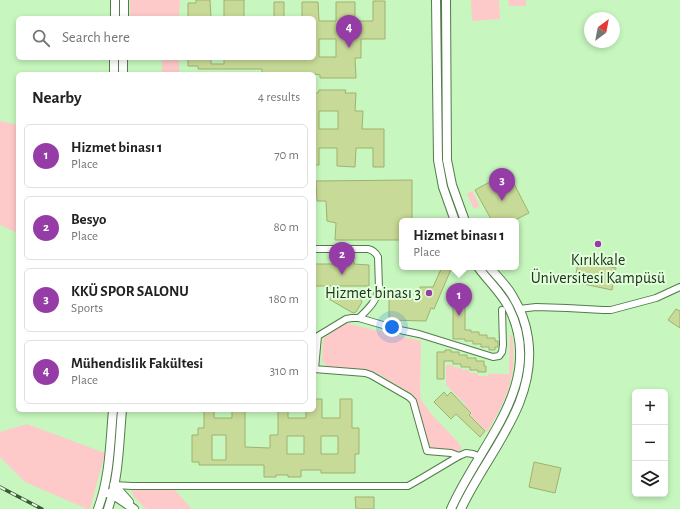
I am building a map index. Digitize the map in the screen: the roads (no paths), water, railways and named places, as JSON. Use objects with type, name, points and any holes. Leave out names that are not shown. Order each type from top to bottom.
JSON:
[{"type":"street","points":[[115,0],[115,16]]},
{"type":"street","points":[[124,0],[124,16]]},
{"type":"street","points":[[436,0],[438,165],[444,192],[454,218]]},
{"type":"street","points":[[446,0],[447,164],[453,189],[464,218]]},
{"type":"street","points":[[114,60],[114,72]]},
{"type":"street","points":[[123,60],[123,72]]},
{"type":"street","points":[[437,71],[446,71]]},
{"type":"street","points":[[316,249],[368,249],[378,256],[378,292],[372,305],[359,318]]},
{"type":"street","points":[[451,509],[510,402],[516,388],[520,368],[519,342],[516,325],[509,308],[501,295],[480,270]]},
{"type":"street","points":[[461,509],[521,401],[529,369],[528,336],[520,309],[505,285],[492,270]]},
{"type":"street","points":[[520,309],[536,307],[607,310],[656,298],[680,287]]},
{"type":"street","points":[[316,358],[318,336],[346,319],[352,318],[359,318],[419,334],[493,357],[499,356],[502,352],[503,345],[502,310]]},
{"type":"street","points":[[503,330],[524,322]]},
{"type":"street","points":[[520,368],[529,369]]},
{"type":"street","points":[[316,369],[366,373],[396,389],[409,397],[413,402],[427,451],[451,453],[459,456]]},
{"type":"street","points":[[113,412],[108,472],[99,507],[108,509],[117,474],[122,412]]},
{"type":"street","points":[[114,485],[408,486],[459,456],[473,454],[488,461]]},
{"type":"street","points":[[114,485],[134,509]]},
{"type":"street","points":[[104,492],[112,494],[134,509]]},
{"type":"railway","points":[[0,487],[42,509]]},
{"type":"place","name":"Mühendislik Fakültesi","points":[[349,48]]},
{"type":"place","name":"KKÜ SPOR SALONU","points":[[502,201]]},
{"type":"place","name":"Kırıkkale Üniversitesi Kampüsü","points":[[598,244]]},
{"type":"place","name":"Besyo","points":[[342,275]]},
{"type":"place","name":"Hizmet binası 3","points":[[429,293]]},
{"type":"place","name":"Hizmet binası 1","points":[[459,316]]}]
